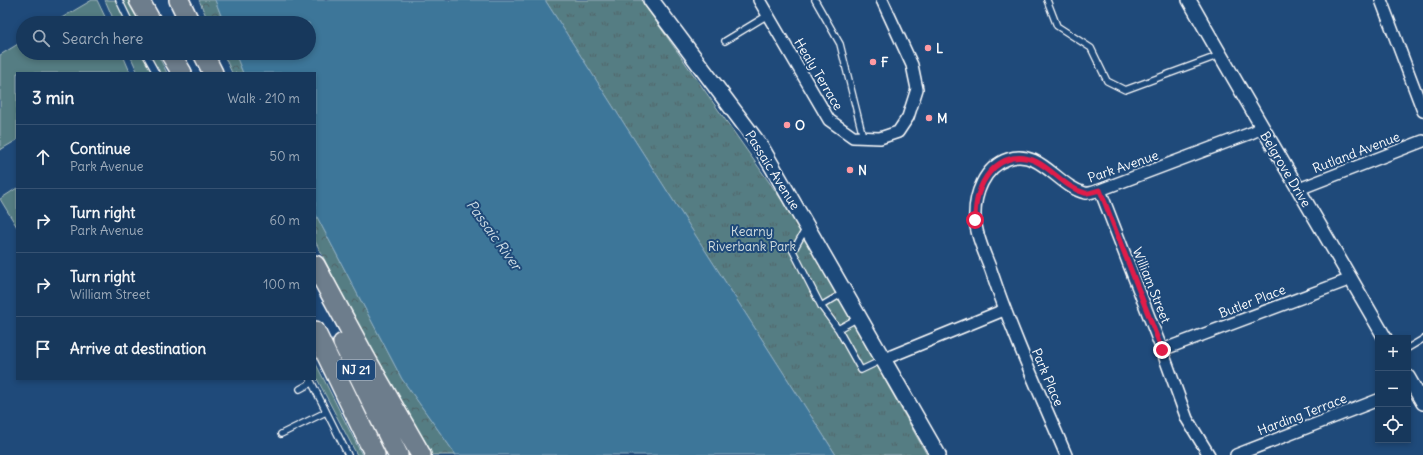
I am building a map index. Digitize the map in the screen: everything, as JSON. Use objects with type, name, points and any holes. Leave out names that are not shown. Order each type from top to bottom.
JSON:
[{"type":"highway","points":[[139,0],[148,16]]},
{"type":"highway","points":[[154,0],[162,16]]},
{"type":"highway","points":[[179,0],[187,16]]},
{"type":"highway","points":[[174,60],[181,72]]},
{"type":"highway","points":[[183,60],[189,72]]},
{"type":"highway","points":[[206,60],[212,72]]},
{"type":"highway","points":[[316,267],[366,359],[421,455]]},
{"type":"highway","name":"NJ 21","points":[[316,286],[398,455]]},
{"type":"highway","name":"NJ 21","points":[[316,333],[375,455]]},
{"type":"main road","name":"Passaic Avenue","points":[[651,0],[762,147],[938,455]]},
{"type":"street","name":"Healy Terrace","points":[[759,0],[829,120],[853,137],[880,138],[898,132],[908,117],[917,89],[912,65],[882,0]]},
{"type":"street","name":"Belgrove Drive","points":[[1189,0],[1383,335]]},
{"type":"street","points":[[1381,0],[1423,111]]},
{"type":"street","name":"Park Avenue","points":[[1004,310],[975,220],[975,207],[978,193],[985,178],[994,166],[1008,159],[1022,157],[1034,160],[1074,189],[1086,193],[1100,190],[1250,134],[1262,128]]},
{"type":"street","name":"Rutland Avenue","points":[[1299,189],[1423,141]]},
{"type":"street","name":"William Street","points":[[1100,190],[1187,419],[1209,455]]},
{"type":"street","name":"Butler Place","points":[[1162,350],[1351,279]]},
{"type":"street","points":[[884,359],[1004,310]]},
{"type":"street","name":"Park Place","points":[[1004,310],[1066,455]]},
{"type":"street","points":[[1411,386],[1423,403]]},
{"type":"street","name":"Harding Terrace","points":[[1236,455],[1375,401]]},
{"type":"lane","points":[[120,0],[127,16]]},
{"type":"lane","points":[[815,0],[840,44],[862,137]]},
{"type":"lane","points":[[1047,0],[1056,26],[1091,48],[1107,81],[1125,90],[1220,55]]},
{"type":"lane","points":[[725,41],[768,15]]},
{"type":"lane","points":[[149,60],[155,72]]},
{"type":"lane","points":[[807,226],[793,251],[821,306],[838,329],[861,370],[884,359]]},
{"type":"lane","points":[[821,306],[845,292]]},
{"type":"lane","points":[[838,329],[860,317]]},
{"type":"lane","points":[[1411,346],[1423,339]]},
{"type":"lane","points":[[300,389],[310,381],[348,455]]},
{"type":"lane","points":[[281,434],[326,412]]},
{"type":"green space","points":[[92,0],[97,0],[105,16],[65,16]]},
{"type":"green space","points":[[105,0],[130,0],[138,16],[112,16]]},
{"type":"green space","points":[[199,0],[215,0],[221,16],[206,16]]},
{"type":"green space","name":"Kearny Riverbank Park","points":[[545,0],[641,0],[793,216],[927,455],[836,455]]},
{"type":"green space","points":[[16,45],[16,60],[125,60],[130,72],[16,72],[16,141],[0,150],[0,55]]},
{"type":"green space","points":[[132,60],[160,60],[166,72],[138,72]]},
{"type":"green space","points":[[226,60],[238,60],[243,72],[232,72]]},
{"type":"green space","points":[[16,189],[16,225],[0,199]]},
{"type":"green space","points":[[316,215],[402,379],[456,455],[430,455],[363,335],[316,243]]},
{"type":"green space","points":[[316,364],[362,455],[357,455],[316,377]]},
{"type":"water","name":"Passaic River","points":[[215,0],[545,0],[836,455],[456,455],[402,379],[316,215],[316,72],[243,72],[238,60],[316,60],[316,16],[221,16]]},
{"type":"place","name":"L","points":[[928,48]]},
{"type":"place","name":"F","points":[[873,62]]},
{"type":"place","name":"M","points":[[929,118]]},
{"type":"place","name":"O","points":[[787,125]]},
{"type":"place","name":"N","points":[[850,170]]},
{"type":"route","points":[[975,220],[975,207],[978,193],[985,178],[994,166],[1008,159],[1022,157],[1034,160],[1074,189],[1086,193],[1100,190],[1162,350]]}]
